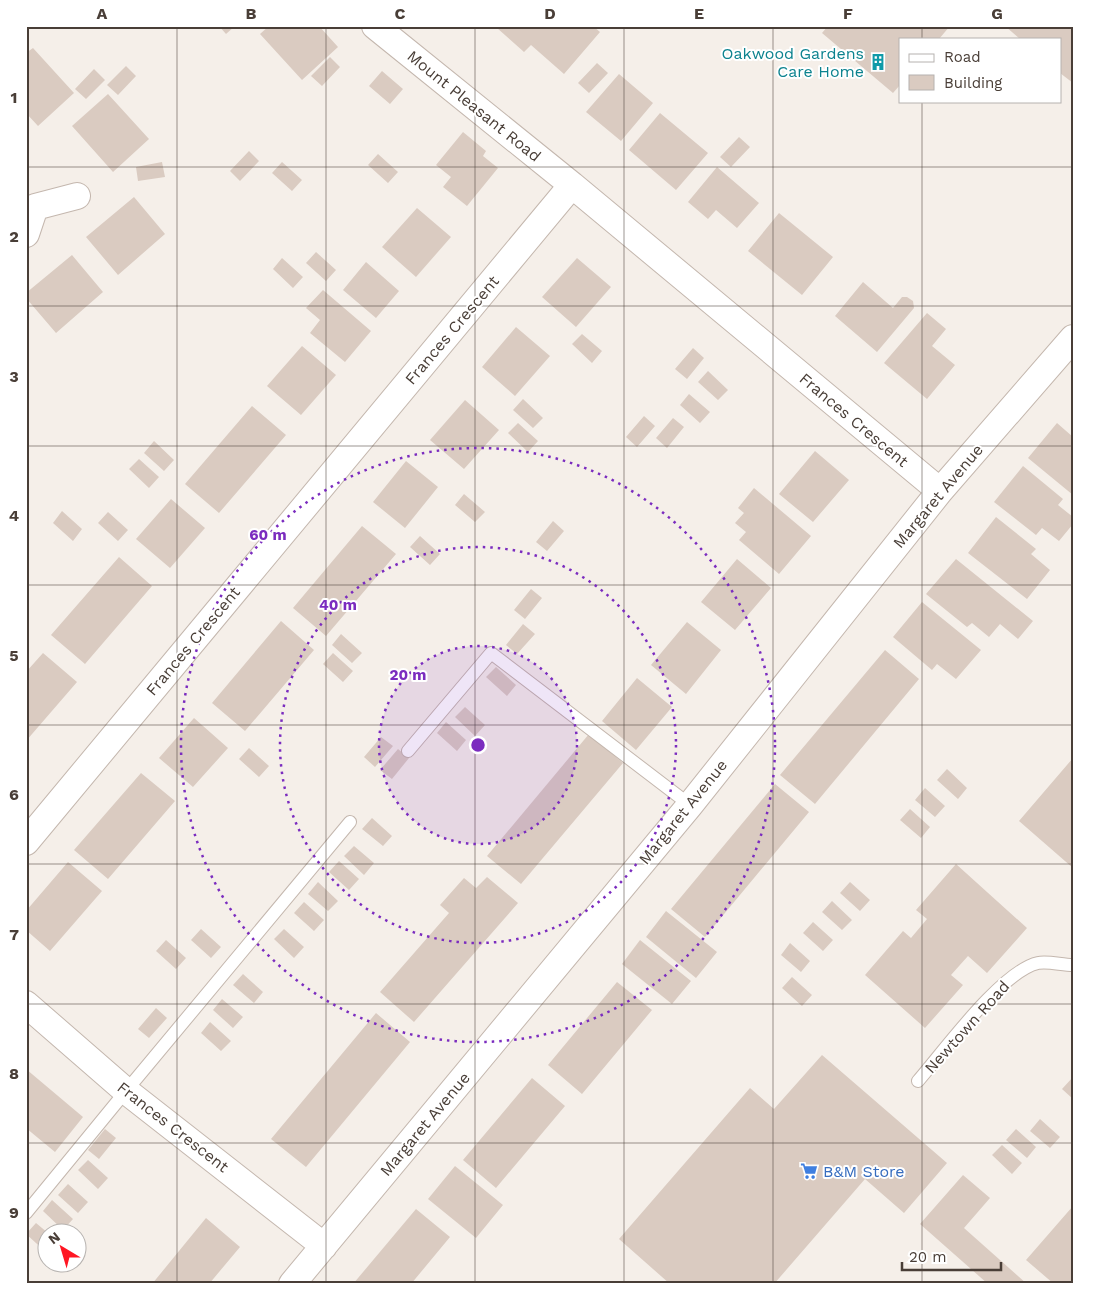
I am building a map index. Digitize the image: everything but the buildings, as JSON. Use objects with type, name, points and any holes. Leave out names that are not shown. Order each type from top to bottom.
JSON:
[{"type":"street","name":"Mount Pleasant Road","points":[[375,26],[572,185]]},
{"type":"street","name":"Frances Crescent","points":[[26,842],[572,185],[940,491]]},
{"type":"street","points":[[26,234],[31,202],[77,196]]},
{"type":"street","name":"Margaret Avenue","points":[[292,1284],[690,805],[940,491],[1073,338]]},
{"type":"street","name":"Frances Crescent","points":[[28,1008],[126,1090],[324,1246]]},
{"type":"lane","points":[[408,751],[491,653],[690,805]]},
{"type":"lane","points":[[26,1214],[126,1090],[350,822]]},
{"type":"lane","name":"Newtown Road","points":[[918,1081],[985,1003],[1019,971],[1039,963],[1073,965]]},
{"type":"place","name":"Oakwood Gardens Care Home","points":[[878,62]]},
{"type":"place","name":"B&M Store","points":[[809,1171]]}]
